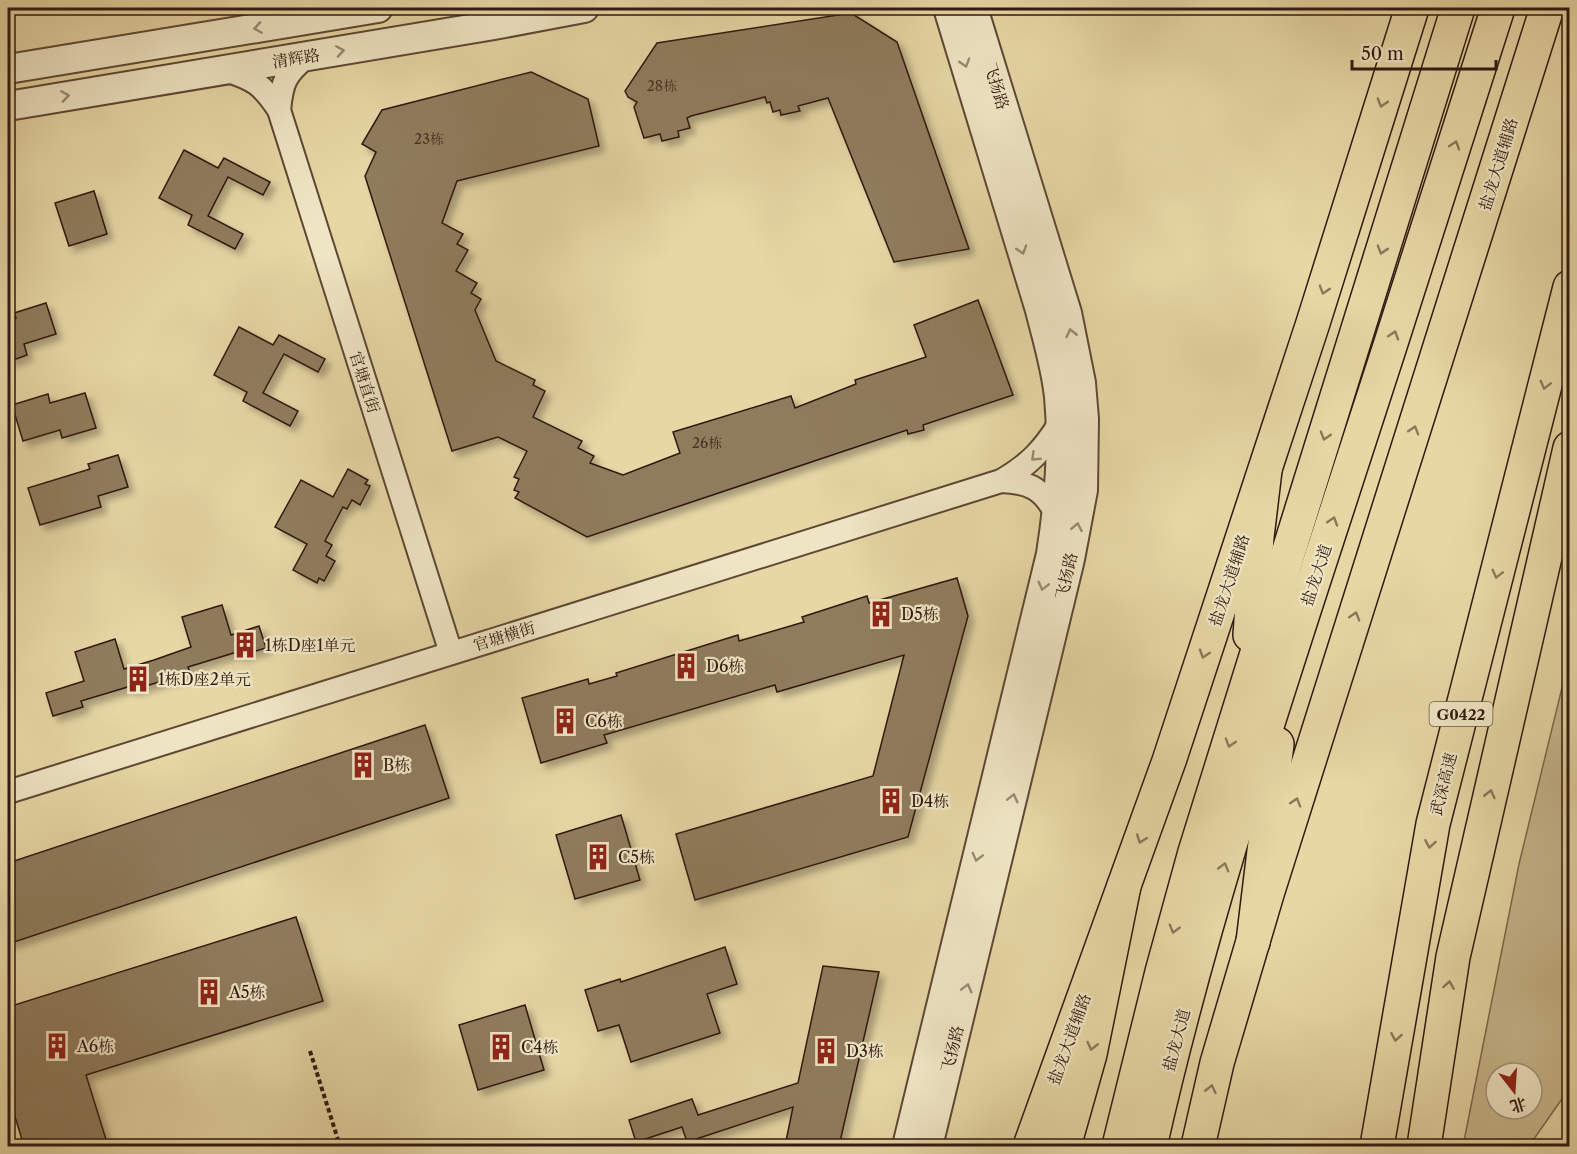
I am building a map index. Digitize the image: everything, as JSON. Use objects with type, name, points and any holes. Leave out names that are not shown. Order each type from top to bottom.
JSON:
[{"type":"main road","name":"盐龙大道辅路","points":[[1030,1146],[1169,760],[1317,313],[1412,8]]},
{"type":"main road","name":"盐龙大道","points":[[1119,1146],[1168,950],[1196,852],[1458,8]]},
{"type":"main road","name":"盐龙大道","points":[[1149,1146],[1204,936],[1287,661],[1498,8]]},
{"type":"main road","name":"盐龙大道辅路","points":[[1198,1146],[1217,1063],[1253,942],[1547,8]]},
{"type":"main road","name":"武深高速","points":[[1377,1146],[1433,824],[1569,287]]},
{"type":"main road","name":"G0422","points":[[1424,1146],[1453,957],[1569,448]]},
{"type":"main road","points":[[1244,698],[1257,537],[1265,470]]},
{"type":"main road","points":[[1253,942],[1287,661]]},
{"type":"main road","points":[[1064,1146],[1090,1054],[1124,886]]},
{"type":"street","points":[[8,69],[378,8]]},
{"type":"street","name":"清辉路","points":[[8,106],[584,8]]},
{"type":"street","name":"飞扬路","points":[[907,1146],[1051,554],[1057,514],[1060,423],[1058,395],[1040,310],[948,8]]},
{"type":"street","name":"飞扬路","points":[[928,1146],[1070,559],[1083,490],[1081,383],[1066,313],[973,8]]},
{"type":"street","points":[[8,50],[32,48],[84,57]]},
{"type":"street","name":"官塘直街","points":[[279,110],[281,88],[289,72],[308,56]]},
{"type":"street","name":"官塘直街","points":[[225,70],[249,78],[266,91],[279,110],[451,653]]},
{"type":"street","name":"官塘横街","points":[[8,792],[1001,481],[1034,459],[1060,423]]},
{"type":"street","name":"官塘横街","points":[[1001,481],[1020,482],[1037,489],[1049,501],[1057,514]]},
{"type":"path","points":[[310,1050],[340,1146]]},
{"type":"shaded area","points":[[1569,659],[1569,1089],[1529,1146],[1463,1146],[1519,864]]},
{"type":"building","points":[[851,13],[897,42],[969,249],[894,262],[828,98],[798,106],[800,111],[781,115],[780,110],[773,112],[770,102],[767,103],[765,97],[691,116],[687,118],[690,128],[678,131],[679,137],[662,141],[660,134],[644,138],[634,107],[637,102],[628,97],[625,91],[657,43]]},
{"type":"building","points":[[531,72],[588,99],[599,146],[457,181],[442,223],[463,234],[457,244],[468,250],[456,271],[477,283],[471,293],[481,299],[475,310],[496,361],[535,380],[533,385],[545,391],[533,417],[582,441],[578,448],[594,456],[590,463],[623,475],[680,453],[673,432],[791,396],[795,408],[856,384],[855,380],[926,357],[914,325],[978,300],[1013,395],[923,425],[924,430],[908,434],[907,430],[587,537],[515,498],[519,492],[514,490],[519,479],[514,477],[527,451],[498,437],[452,451],[365,176],[376,152],[362,144],[382,110]]},
{"type":"building","points":[[184,150],[218,168],[224,158],[270,182],[263,195],[228,177],[208,216],[243,234],[235,249],[188,225],[192,215],[159,198]]},
{"type":"building","points":[[94,191],[107,234],[69,246],[55,203]]},
{"type":"building","points":[[46,303],[56,334],[24,344],[27,355],[8,362],[8,320],[16,318],[14,313]]},
{"type":"building","points":[[239,327],[273,345],[279,335],[325,359],[318,372],[284,354],[263,393],[298,411],[290,426],[243,401],[247,392],[214,375]]},
{"type":"building","points":[[85,393],[96,428],[62,438],[60,430],[23,441],[12,405],[48,394],[50,403]]},
{"type":"building","points":[[118,455],[128,487],[98,496],[101,507],[40,525],[28,488],[90,469],[88,464]]},
{"type":"building","points":[[348,469],[368,480],[365,484],[370,486],[360,505],[352,500],[347,509],[343,507],[325,541],[332,545],[326,556],[335,561],[324,581],[319,578],[317,583],[293,570],[307,544],[275,527],[301,480],[333,497]]},
{"type":"building","points":[[957,578],[968,616],[908,837],[695,900],[676,834],[873,776],[904,655],[777,692],[775,685],[604,735],[607,743],[541,763],[522,698],[588,679],[589,684],[617,676],[616,673],[738,635],[739,641],[804,622],[802,617],[867,596],[869,603]]},
{"type":"building","points":[[222,605],[231,635],[259,626],[266,648],[239,656],[237,652],[188,667],[190,673],[132,690],[131,686],[81,701],[83,707],[53,716],[46,693],[84,681],[75,652],[115,639],[124,669],[154,660],[191,647],[182,617]]},
{"type":"building","points":[[425,725],[449,798],[8,944],[8,863]]},
{"type":"building","name":"C5栋","points":[[621,815],[640,880],[575,899],[556,835]]},
{"type":"building","points":[[296,917],[323,1001],[86,1075],[108,1146],[24,1146],[8,1094],[8,1007]]},
{"type":"building","points":[[725,947],[737,984],[707,994],[720,1033],[631,1062],[619,1025],[598,1031],[585,990],[620,979],[621,982]]},
{"type":"building","points":[[823,966],[879,972],[839,1146],[785,1146],[793,1107],[687,1142],[682,1127],[636,1142],[629,1120],[692,1099],[698,1115],[798,1083]]},
{"type":"building","name":"C4栋","points":[[525,1005],[544,1070],[478,1090],[459,1025]]},
{"type":"place","name":"D5栋","points":[[881,614]]},
{"type":"place","name":"1栋D座1单元","points":[[245,645]]},
{"type":"place","name":"D6栋","points":[[686,666]]},
{"type":"place","name":"1栋D座2单元","points":[[138,679]]},
{"type":"place","name":"C6栋","points":[[565,721]]},
{"type":"place","name":"B栋","points":[[363,765]]},
{"type":"place","name":"D4栋","points":[[891,801]]},
{"type":"place","name":"C5栋","points":[[598,857]]},
{"type":"place","name":"A5栋","points":[[209,992]]},
{"type":"place","name":"A6栋","points":[[57,1046]]},
{"type":"place","name":"C4栋","points":[[501,1047]]},
{"type":"place","name":"D3栋","points":[[826,1051]]}]
